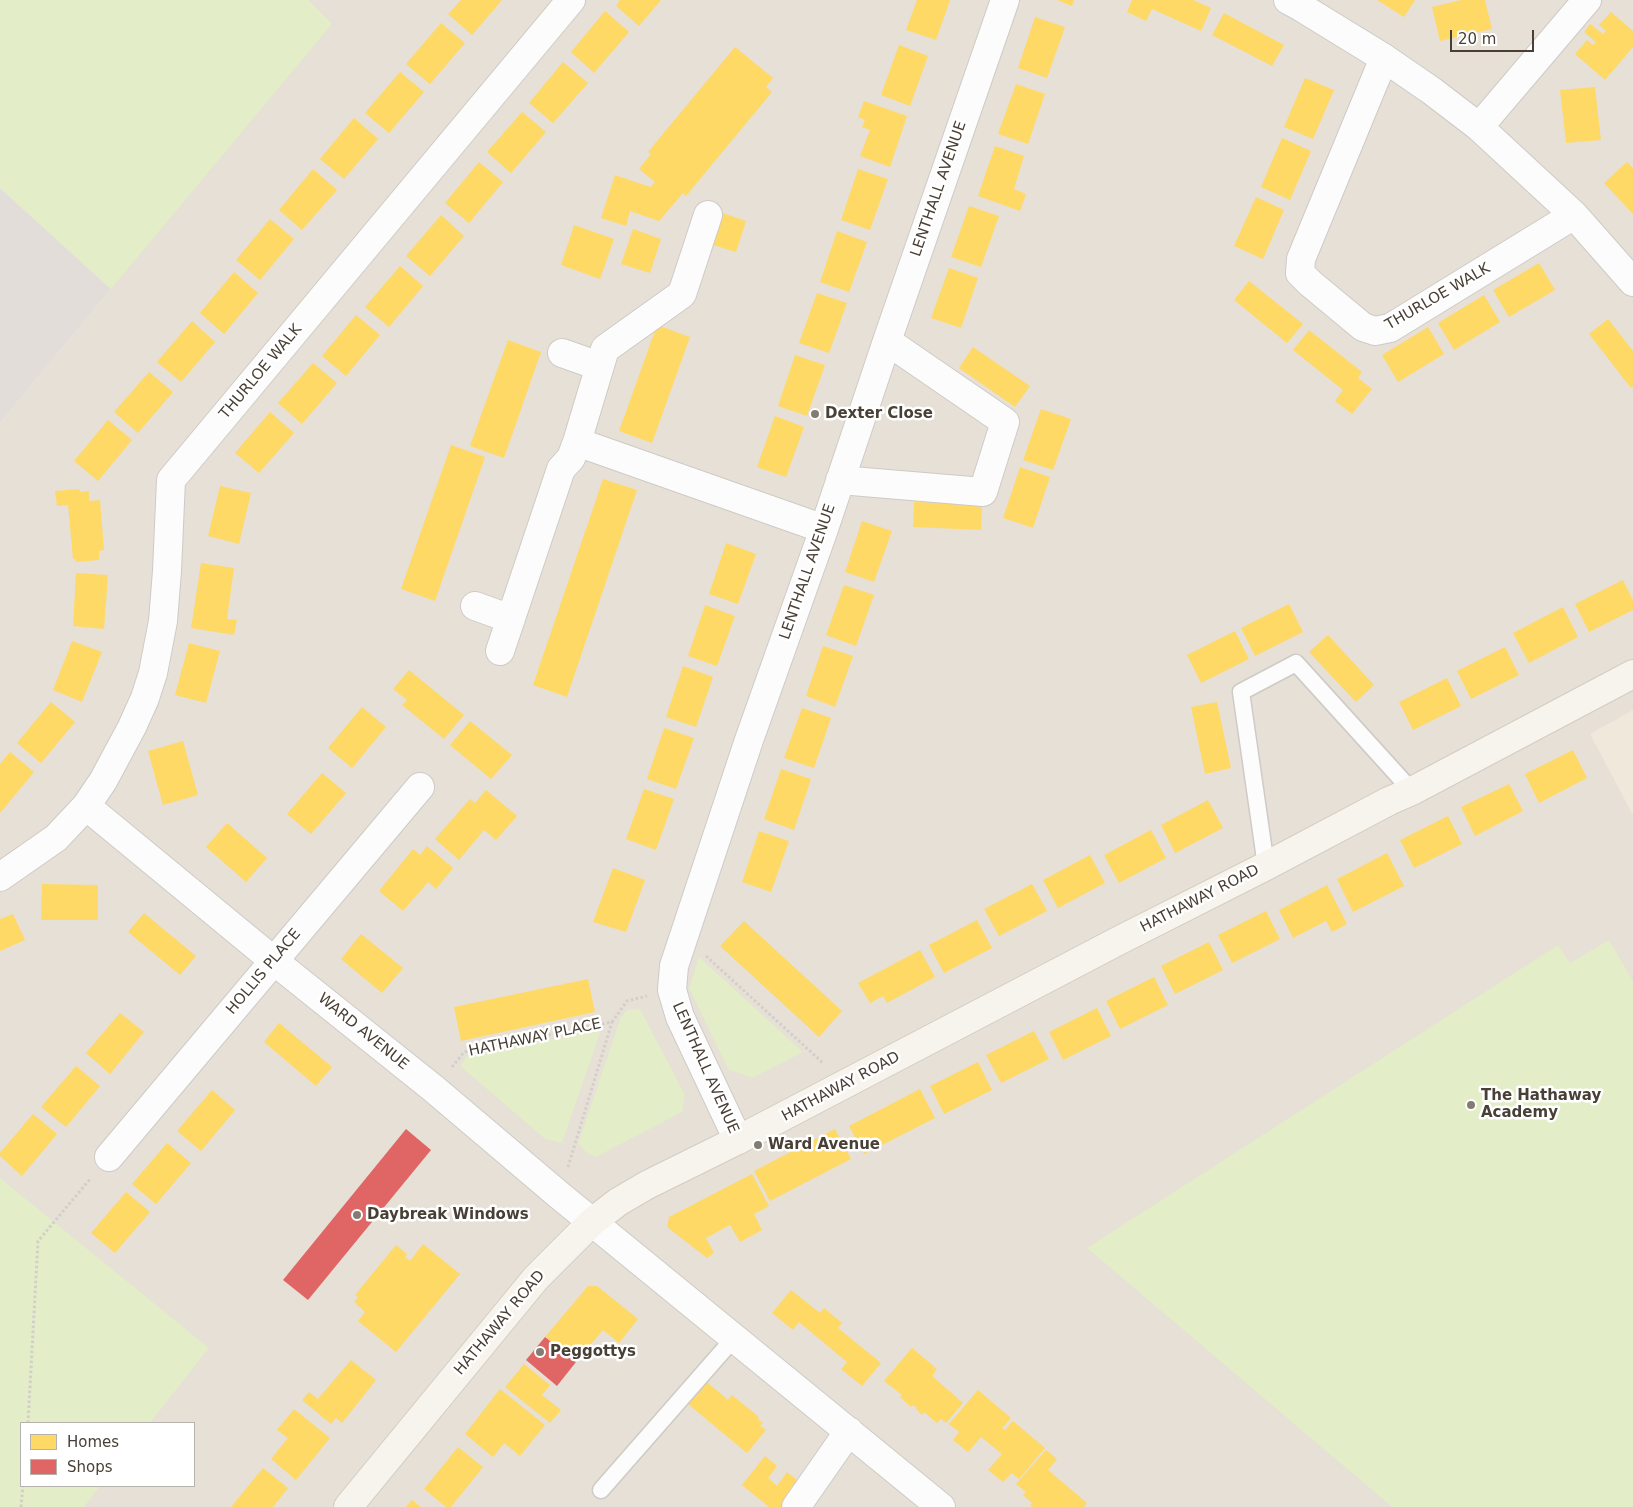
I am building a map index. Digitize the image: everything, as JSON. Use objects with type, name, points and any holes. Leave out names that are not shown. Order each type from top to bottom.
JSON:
[{"type":"street","name":"THURLOE WALK","points":[[0,877],[56,838],[86,806],[103,781],[145,698],[153,673],[168,571],[171,480],[570,0]]},
{"type":"street","name":"LENTHALL AVENUE","points":[[738,1140],[680,1017],[672,990],[674,966],[749,740],[824,529],[886,341],[1005,0]]},
{"type":"street","points":[[1288,0],[1384,58],[1480,127],[1574,216],[1633,282]]},
{"type":"street","points":[[1480,127],[1587,0]]},
{"type":"street","name":"THURLOE WALK","points":[[1384,58],[1301,259],[1300,273],[1317,290],[1363,327],[1375,331],[1390,328],[1574,216]]},
{"type":"street","points":[[500,651],[561,470],[571,458],[577,442],[605,349],[682,294],[708,215]]},
{"type":"street","points":[[840,480],[983,492],[1005,422],[886,341]]},
{"type":"street","points":[[562,353],[599,366]]},
{"type":"street","points":[[577,442],[824,529]]},
{"type":"street","points":[[475,606],[511,619]]},
{"type":"street","name":"HATHAWAY ROAD","points":[[348,1507],[536,1278],[592,1222],[618,1202],[1388,801],[1412,791],[1633,674]]},
{"type":"street","name":"HOLLIS PLACE","points":[[109,1157],[420,787]]},
{"type":"street","name":"WARD AVENUE","points":[[86,806],[434,1089],[559,1196],[941,1507]]},
{"type":"street","points":[[796,1507],[849,1431]]},
{"type":"lane","name":"HATHAWAY ROAD","points":[[1266,866],[1241,692],[1296,663],[1412,791]]},
{"type":"lane","points":[[601,1490],[735,1338]]},
{"type":"path","points":[[684,935],[846,1084]]},
{"type":"path","name":"HATHAWAY PLACE","points":[[434,1089],[464,1052],[612,1022],[627,1001],[672,990]]},
{"type":"path","points":[[559,1196],[612,1022]]},
{"type":"path","points":[[28,1422],[38,1240],[109,1157]]},
{"type":"path","points":[[21,1507],[23,1487]]},
{"type":"shaded area","points":[[0,0],[1633,0],[1633,1507],[0,1507],[0,423],[111,289],[0,188]]},
{"type":"shaded area","points":[[0,188],[111,289],[0,423]]},
{"type":"shaded area","points":[[1633,710],[1633,815],[1590,734]]},
{"type":"green space","points":[[0,0],[308,0],[332,24],[111,289],[0,188]]},
{"type":"green space","name":"The Hathaway Academy","points":[[1609,940],[1633,981],[1633,1507],[1392,1507],[1087,1248],[1558,945],[1570,963]]},
{"type":"green space","points":[[699,957],[803,1052],[752,1078],[728,1069],[689,988]]},
{"type":"green space","points":[[640,1009],[685,1095],[682,1112],[596,1157],[587,1153],[578,1144],[621,1017],[627,1010]]},
{"type":"green space","points":[[601,1030],[562,1143],[545,1139],[460,1066],[467,1056]]},
{"type":"green space","points":[[0,1178],[209,1348],[151,1422],[20,1422],[20,1487],[99,1487],[84,1507],[0,1507]]},
{"type":"building: Homes","points":[[461,0],[502,0],[472,35],[448,14]]},
{"type":"building: Homes","points":[[620,0],[661,0],[639,26],[616,6]]},
{"type":"building: Homes","points":[[917,0],[950,0],[936,40],[906,30]]},
{"type":"building: Homes","points":[[1057,0],[1074,0],[1072,6]]},
{"type":"building: Homes","points":[[1132,0],[1193,0],[1211,8],[1201,31],[1152,9],[1146,21],[1127,12]]},
{"type":"building: Homes","points":[[1377,0],[1415,0],[1404,17]]},
{"type":"building: Homes","points":[[1461,0],[1485,0],[1492,29],[1440,41],[1432,7]]},
{"type":"building: Homes","points":[[605,11],[629,32],[594,73],[571,52]]},
{"type":"building: Homes","points":[[1611,12],[1633,31],[1633,47],[1605,80],[1575,54],[1587,40],[1593,45],[1596,42],[1584,32],[1590,24],[1603,34],[1606,31],[1599,25]]},
{"type":"building: Homes","points":[[1224,13],[1284,45],[1272,66],[1212,35]]},
{"type":"building: Homes","points":[[1035,17],[1065,27],[1047,78],[1018,68]]},
{"type":"building: Homes","points":[[441,23],[465,43],[430,84],[406,64]]},
{"type":"building: Homes","points":[[899,45],[928,56],[910,106],[881,95]]},
{"type":"building: Homes","points":[[735,47],[773,78],[766,87],[772,92],[686,196],[683,193],[659,221],[630,211],[626,226],[601,218],[615,175],[650,187],[655,182],[639,169],[651,154],[648,152]]},
{"type":"building: Homes","points":[[563,62],[588,83],[553,123],[529,103]]},
{"type":"building: Homes","points":[[400,72],[424,92],[389,133],[365,113]]},
{"type":"building: Homes","points":[[1305,78],[1334,90],[1313,139],[1284,127]]},
{"type":"building: Homes","points":[[1016,84],[1045,94],[1028,144],[998,134]]},
{"type":"building: Homes","points":[[1595,87],[1601,140],[1566,143],[1560,90]]},
{"type":"building: Homes","points":[[864,101],[907,116],[890,167],[860,156],[870,130],[862,127],[865,120],[858,117]]},
{"type":"building: Homes","points":[[522,112],[546,132],[511,173],[487,152]]},
{"type":"building: Homes","points":[[354,118],[378,139],[344,179],[320,159]]},
{"type":"building: Homes","points":[[1282,138],[1311,151],[1290,200],[1261,187]]},
{"type":"building: Homes","points":[[995,146],[1024,156],[1014,189],[1026,194],[1020,211],[978,196]]},
{"type":"building: Homes","points":[[479,162],[503,182],[469,223],[445,203]]},
{"type":"building: Homes","points":[[1627,162],[1633,168],[1633,214],[1604,183]]},
{"type":"building: Homes","points":[[313,169],[337,190],[302,230],[279,210]]},
{"type":"building: Homes","points":[[858,169],[888,179],[870,230],[841,220]]},
{"type":"building: Homes","points":[[1256,197],[1284,210],[1263,259],[1234,246]]},
{"type":"building: Homes","points":[[969,206],[999,216],[981,267],[951,257]]},
{"type":"building: Homes","points":[[717,211],[746,221],[736,252],[707,243]]},
{"type":"building: Homes","points":[[441,215],[464,236],[430,276],[406,256]]},
{"type":"building: Homes","points":[[270,219],[294,239],[260,280],[236,260]]},
{"type":"building: Homes","points":[[574,225],[614,239],[600,279],[561,265]]},
{"type":"building: Homes","points":[[633,229],[661,239],[650,273],[621,264]]},
{"type":"building: Homes","points":[[837,231],[867,242],[849,292],[820,282]]},
{"type":"building: Homes","points":[[1539,263],[1555,290],[1509,317],[1493,290]]},
{"type":"building: Homes","points":[[400,266],[423,286],[389,327],[365,307]]},
{"type":"building: Homes","points":[[949,268],[978,278],[961,328],[931,318]]},
{"type":"building: Homes","points":[[234,272],[258,293],[224,334],[200,313]]},
{"type":"building: Homes","points":[[1249,281],[1303,324],[1287,343],[1234,300]]},
{"type":"building: Homes","points":[[817,293],[847,303],[829,353],[799,343]]},
{"type":"building: Homes","points":[[1484,295],[1500,322],[1454,350],[1438,323]]},
{"type":"building: Homes","points":[[356,315],[380,335],[346,376],[322,356]]},
{"type":"building: Homes","points":[[1608,319],[1633,351],[1633,386],[1631,388],[1589,334]]},
{"type":"building: Homes","points":[[192,321],[215,342],[181,382],[157,362]]},
{"type":"building: Homes","points":[[657,325],[690,337],[652,443],[619,431]]},
{"type":"building: Homes","points":[[1428,327],[1444,354],[1398,382],[1382,355]]},
{"type":"building: Homes","points":[[1309,330],[1362,372],[1358,378],[1372,389],[1352,414],[1335,401],[1343,390],[1293,350]]},
{"type":"building: Homes","points":[[508,340],[541,352],[504,458],[470,446]]},
{"type":"building: Homes","points":[[973,347],[1030,386],[1015,407],[959,368]]},
{"type":"building: Homes","points":[[795,355],[825,365],[807,416],[778,406]]},
{"type":"building: Homes","points":[[313,363],[337,383],[302,424],[278,403]]},
{"type":"building: Homes","points":[[149,372],[173,392],[138,433],[114,412]]},
{"type":"building: Homes","points":[[1041,409],[1071,419],[1053,470],[1023,460]]},
{"type":"building: Homes","points":[[270,412],[294,433],[259,473],[235,453]]},
{"type":"building: Homes","points":[[775,416],[804,427],[786,477],[757,467]]},
{"type":"building: Homes","points":[[108,420],[132,440],[98,481],[74,461]]},
{"type":"building: Homes","points":[[451,445],[485,457],[435,601],[401,589]]},
{"type":"building: Homes","points":[[1020,467],[1050,477],[1033,528],[1003,518]]},
{"type":"building: Homes","points":[[603,479],[637,490],[567,697],[533,685]]},
{"type":"building: Homes","points":[[220,486],[251,493],[239,544],[208,536]]},
{"type":"building: Homes","points":[[79,489],[80,492],[89,491],[89,501],[100,500],[104,550],[99,551],[99,560],[76,562],[73,559],[68,505],[57,506],[55,491]]},
{"type":"building: Homes","points":[[914,502],[982,504],[981,530],[913,527]]},
{"type":"building: Homes","points":[[862,521],[892,531],[874,582],[845,572]]},
{"type":"building: Homes","points":[[726,543],[756,554],[738,604],[709,594]]},
{"type":"building: Homes","points":[[201,563],[234,568],[227,619],[237,620],[234,635],[191,628]]},
{"type":"building: Homes","points":[[76,573],[108,575],[104,629],[73,626]]},
{"type":"building: Homes","points":[[1623,580],[1633,600],[1633,610],[1589,632],[1575,604]]},
{"type":"building: Homes","points":[[844,585],[874,595],[856,646],[826,635]]},
{"type":"building: Homes","points":[[1289,604],[1303,632],[1255,656],[1241,628]]},
{"type":"building: Homes","points":[[705,605],[735,616],[717,666],[688,656]]},
{"type":"building: Homes","points":[[1563,607],[1578,637],[1529,663],[1513,633]]},
{"type":"building: Homes","points":[[1235,631],[1249,659],[1201,683],[1187,655]]},
{"type":"building: Homes","points":[[1328,635],[1374,685],[1356,702],[1309,652]]},
{"type":"building: Homes","points":[[72,641],[102,652],[82,702],[53,690]]},
{"type":"building: Homes","points":[[189,643],[220,651],[206,703],[175,695]]},
{"type":"building: Homes","points":[[823,646],[853,656],[835,707],[806,696]]},
{"type":"building: Homes","points":[[1505,647],[1519,675],[1471,699],[1457,671]]},
{"type":"building: Homes","points":[[683,666],[713,677],[696,727],[666,717]]},
{"type":"building: Homes","points":[[409,670],[464,715],[444,739],[402,705],[407,700],[393,689]]},
{"type":"building: Homes","points":[[1447,678],[1461,706],[1413,730],[1399,702]]},
{"type":"building: Homes","points":[[51,702],[75,722],[41,763],[17,743]]},
{"type":"building: Homes","points":[[1217,702],[1231,768],[1205,774],[1191,707]]},
{"type":"building: Homes","points":[[362,707],[386,727],[352,768],[328,748]]},
{"type":"building: Homes","points":[[802,708],[831,718],[814,768],[784,758]]},
{"type":"building: Homes","points":[[470,721],[512,755],[491,779],[450,745]]},
{"type":"building: Homes","points":[[664,728],[694,738],[676,789],[647,779]]},
{"type":"building: Homes","points":[[183,741],[198,795],[163,805],[148,751]]},
{"type":"building: Homes","points":[[1573,750],[1587,778],[1539,803],[1525,774]]},
{"type":"building: Homes","points":[[10,752],[34,772],[0,813],[0,764]]},
{"type":"building: Homes","points":[[781,769],[811,779],[794,830],[764,819]]},
{"type":"building: Homes","points":[[322,773],[346,793],[311,834],[287,814]]},
{"type":"building: Homes","points":[[1509,784],[1523,811],[1475,836],[1461,807]]},
{"type":"building: Homes","points":[[644,789],[674,799],[656,850],[626,839]]},
{"type":"building: Homes","points":[[486,790],[517,816],[496,840],[484,830],[459,860],[435,839],[470,799],[475,803]]},
{"type":"building: Homes","points":[[1208,800],[1223,828],[1175,853],[1161,825]]},
{"type":"building: Homes","points":[[1448,816],[1462,844],[1414,868],[1400,840]]},
{"type":"building: Homes","points":[[227,823],[267,858],[246,882],[206,847]]},
{"type":"building: Homes","points":[[1151,830],[1166,858],[1119,883],[1104,855]]},
{"type":"building: Homes","points":[[759,831],[789,841],[771,892],[742,882]]},
{"type":"building: Homes","points":[[427,846],[453,868],[436,889],[428,882],[403,911],[379,891],[413,849],[420,855]]},
{"type":"building: Homes","points":[[1387,853],[1404,886],[1353,912],[1337,879]]},
{"type":"building: Homes","points":[[1090,855],[1105,883],[1058,908],[1043,880]]},
{"type":"building: Homes","points":[[613,868],[645,880],[626,932],[593,922]]},
{"type":"building: Homes","points":[[42,884],[98,885],[98,920],[41,920]]},
{"type":"building: Homes","points":[[1032,884],[1047,911],[999,936],[984,909]]},
{"type":"building: Homes","points":[[1327,885],[1347,924],[1332,932],[1326,921],[1293,938],[1279,910]]},
{"type":"building: Homes","points":[[1266,911],[1280,939],[1232,963],[1218,935]]},
{"type":"building: Homes","points":[[144,913],[196,956],[180,975],[128,932]]},
{"type":"building: Homes","points":[[13,914],[25,940],[0,951],[0,919]]},
{"type":"building: Homes","points":[[977,920],[992,948],[944,973],[929,945]]},
{"type":"building: Homes","points":[[744,921],[842,1011],[819,1037],[720,946]]},
{"type":"building: Homes","points":[[361,934],[403,968],[382,993],[341,959]]},
{"type":"building: Homes","points":[[1209,942],[1223,970],[1175,994],[1161,966]]},
{"type":"building: Homes","points":[[920,950],[935,977],[887,1003],[883,996],[870,1003],[858,983]]},
{"type":"building: Homes","points":[[1154,977],[1168,1005],[1120,1029],[1106,1001]]},
{"type":"building: Homes","points":[[588,979],[595,1012],[461,1041],[454,1007]]},
{"type":"building: Homes","points":[[1097,1008],[1111,1036],[1063,1060],[1049,1032]]},
{"type":"building: Homes","points":[[120,1013],[144,1032],[110,1074],[86,1053]]},
{"type":"building: Homes","points":[[279,1023],[332,1067],[316,1086],[264,1042]]},
{"type":"building: Homes","points":[[1034,1031],[1049,1059],[1001,1083],[986,1055]]},
{"type":"building: Homes","points":[[978,1062],[992,1090],[944,1114],[930,1086]]},
{"type":"building: Homes","points":[[76,1066],[100,1086],[66,1127],[41,1107]]},
{"type":"building: Homes","points":[[920,1089],[935,1118],[864,1154],[849,1126]]},
{"type":"building: Homes","points":[[212,1090],[235,1110],[201,1151],[177,1131]]},
{"type":"building: Homes","points":[[33,1114],[57,1134],[22,1176],[0,1156],[0,1153]]},
{"type":"building: Homes","points":[[835,1129],[851,1159],[770,1201],[754,1171]]},
{"type":"building: Homes","points":[[167,1143],[191,1163],[156,1204],[132,1184]]},
{"type":"building: Homes","points":[[752,1174],[769,1206],[754,1214],[762,1230],[740,1242],[730,1225],[706,1238],[714,1253],[707,1258],[667,1227],[669,1217]]},
{"type":"building: Homes","points":[[126,1192],[150,1212],[115,1253],[91,1233]]},
{"type":"building: Homes","points":[[423,1244],[460,1274],[396,1352],[358,1321],[365,1312],[354,1302],[358,1297],[355,1295],[396,1245],[407,1254],[405,1257],[410,1261]]},
{"type":"building: Homes","points":[[588,1286],[597,1286],[638,1319],[619,1343],[603,1330],[576,1362],[545,1337]]},
{"type":"building: Homes","points":[[791,1290],[820,1313],[824,1308],[842,1323],[838,1328],[881,1363],[862,1386],[841,1369],[847,1362],[799,1322],[793,1330],[772,1313]]},
{"type":"building: Homes","points":[[912,1348],[937,1369],[932,1376],[963,1403],[946,1423],[941,1419],[937,1423],[924,1412],[922,1415],[917,1408],[913,1405],[911,1407],[900,1397],[902,1395],[884,1381]]},
{"type":"building: Homes","points":[[351,1360],[376,1380],[342,1423],[336,1418],[331,1424],[302,1400],[309,1392],[318,1399]]},
{"type":"building: Homes","points":[[524,1364],[550,1385],[542,1395],[561,1410],[550,1423],[505,1387]]},
{"type":"building: Homes","points":[[707,1382],[728,1400],[732,1395],[759,1417],[758,1419],[763,1423],[760,1426],[766,1430],[747,1453],[688,1404]]},
{"type":"building: Homes","points":[[500,1389],[545,1425],[520,1456],[504,1443],[493,1457],[465,1434]]},
{"type":"building: Homes","points":[[978,1390],[1011,1418],[1002,1428],[1005,1430],[1013,1421],[1045,1448],[1019,1479],[1012,1473],[1003,1482],[988,1470],[1002,1454],[981,1437],[968,1452],[953,1440],[959,1432],[949,1424]]},
{"type":"building: Homes","points":[[294,1409],[330,1438],[296,1480],[271,1459],[288,1438],[277,1430]]},
{"type":"building: Homes","points":[[458,1447],[483,1467],[451,1507],[446,1507],[424,1489]]},
{"type":"building: Homes","points":[[1046,1450],[1057,1459],[1048,1470],[1087,1503],[1084,1507],[1033,1507],[1030,1505],[1032,1503],[1023,1495],[1026,1492],[1016,1484]]},
{"type":"building: Homes","points":[[765,1456],[777,1466],[768,1478],[777,1486],[787,1472],[805,1486],[788,1507],[769,1507],[742,1485]]},
{"type":"building: Homes","points":[[263,1468],[288,1488],[273,1507],[231,1507]]},
{"type":"building: Homes","points":[[412,1500],[421,1507],[406,1507]]},
{"type":"building: Shops","name":"Daybreak Windows","points":[[406,1129],[431,1150],[308,1300],[283,1280]]},
{"type":"building: Shops","points":[[545,1337],[576,1362],[557,1386],[526,1360]]},
{"type":"place","name":"Dexter Close","points":[[815,414]]},
{"type":"place","name":"The Hathaway Academy","points":[[1471,1105]]},
{"type":"place","name":"Ward Avenue","points":[[758,1145]]},
{"type":"place","name":"Daybreak Windows","points":[[357,1215]]},
{"type":"place","name":"Peggottys","points":[[540,1352]]}]
